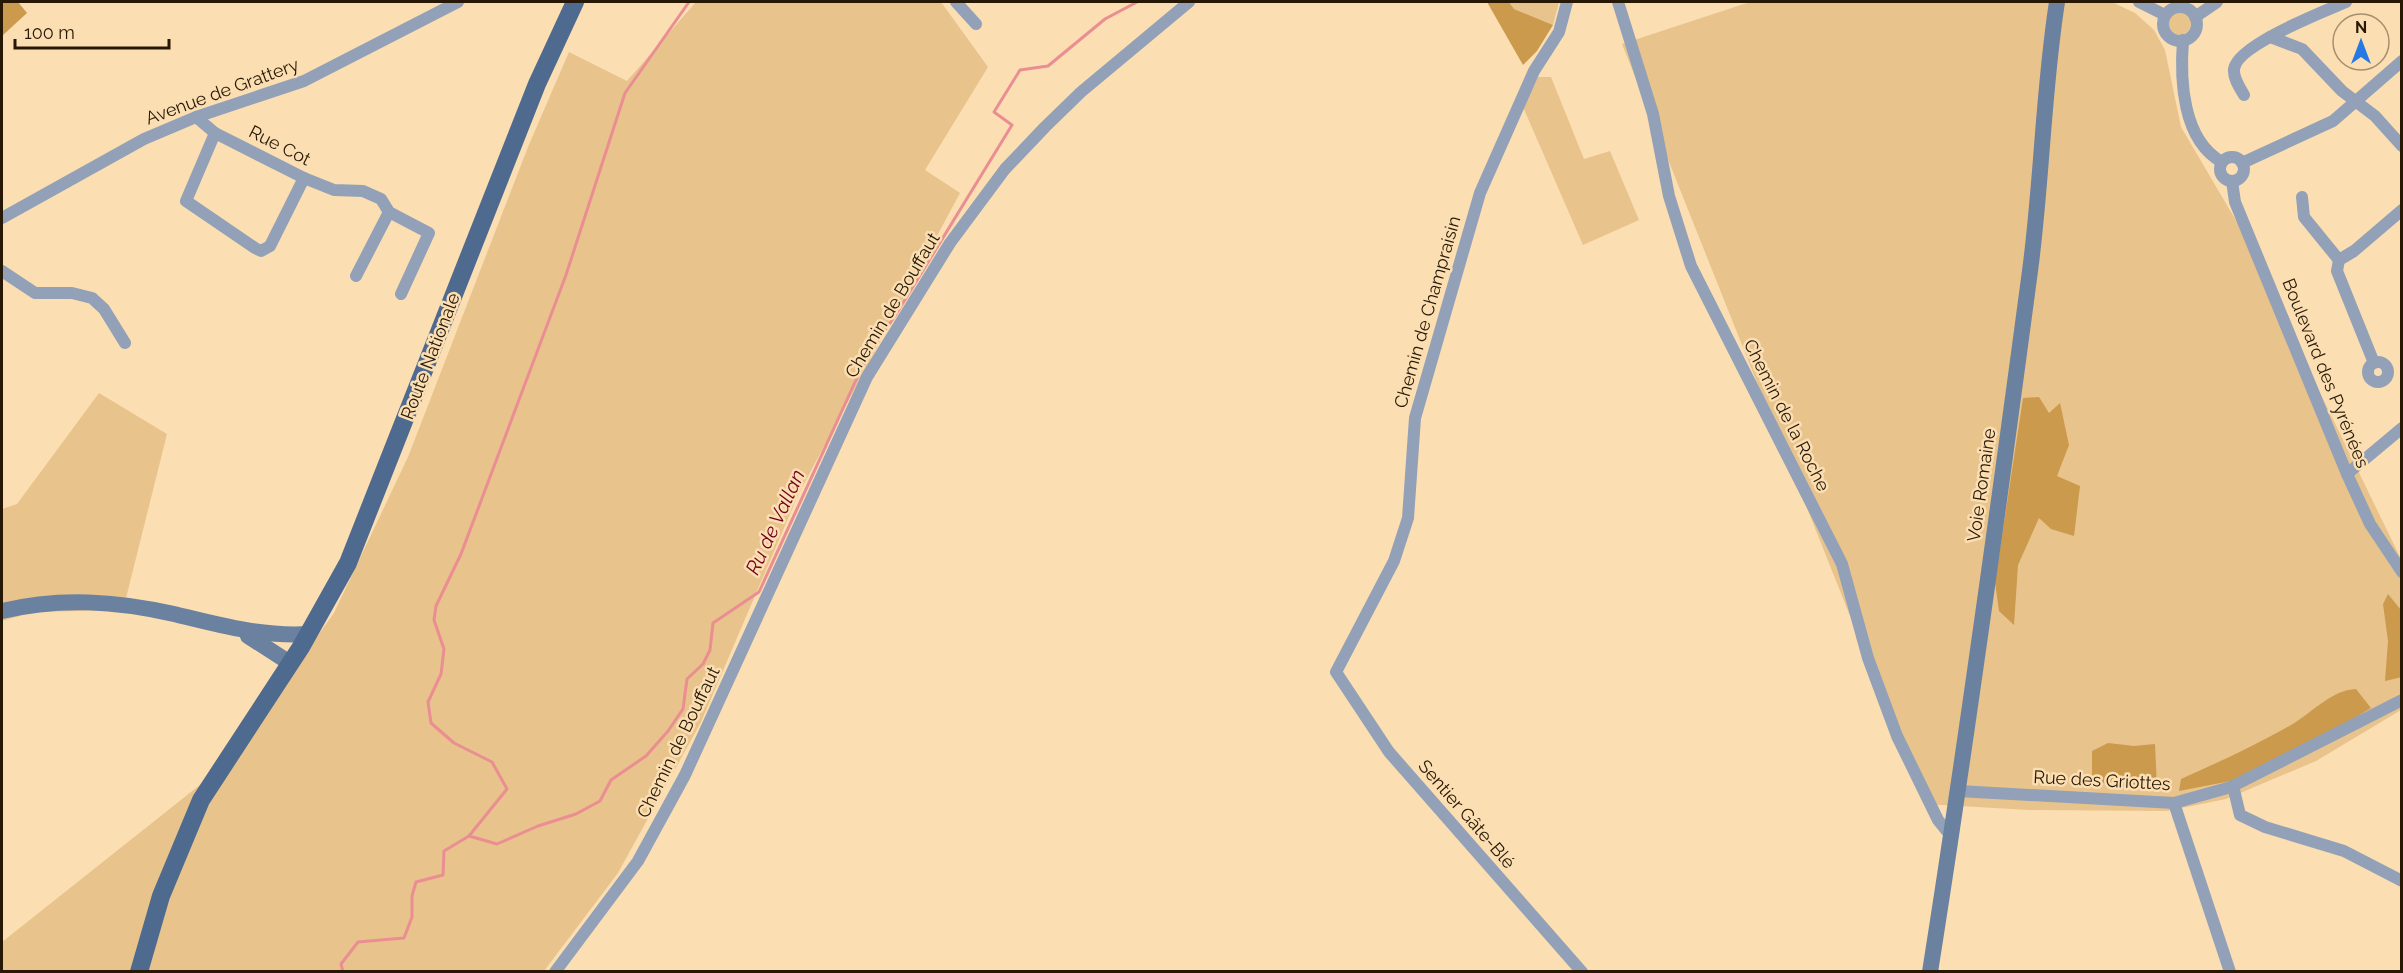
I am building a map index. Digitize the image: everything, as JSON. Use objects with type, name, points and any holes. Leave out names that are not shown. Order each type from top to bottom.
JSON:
[{"type":"main road","name":"Route Nationale","points":[[139,972],[161,896],[201,800],[309,634],[331,597],[362,530],[555,42],[574,2]]},
{"type":"main road","name":"Voie Romaine","points":[[1930,972],[1958,791],[2030,270],[2042,167],[2049,63],[2057,2]]},
{"type":"main road","points":[[2,611],[66,602],[109,603],[282,636],[309,634]]},
{"type":"main road","points":[[237,629],[268,646],[290,663]]},
{"type":"street","name":"Avenue de Grattery","points":[[2,218],[144,139],[196,117],[304,81],[458,2]]},
{"type":"street","points":[[956,2],[976,24]]},
{"type":"street","name":"Chemin de Bouffaut","points":[[555,972],[612,899],[662,818],[685,775],[867,377],[939,260],[983,196],[1045,127],[1081,92],[1189,2]]},
{"type":"street","name":"Chemin de Champraisin","points":[[1336,672],[1394,561],[1408,518],[1415,418],[1479,193],[1534,71],[1559,32],[1567,2]]},
{"type":"street","name":"Chemin de la Roche","points":[[1618,2],[1653,114],[1670,196],[1690,266],[1842,564],[1868,658],[1897,736],[1938,820],[1946,830],[1952,832]]},
{"type":"street","points":[[2139,2],[2165,15]]},
{"type":"street","points":[[2195,16],[2217,2]]},
{"type":"street","points":[[2244,95],[2235,75],[2236,64],[2270,37],[2346,2]]},
{"type":"street","points":[[2183,40],[2168,36],[2163,26],[2165,15],[2172,8],[2183,7],[2195,16]]},
{"type":"street","points":[[2195,16],[2195,31],[2183,40],[2181,73],[2188,116],[2195,132],[2222,162],[2221,173],[2226,179],[2232,180],[2242,174],[2242,163]]},
{"type":"street","points":[[2270,37],[2302,49],[2342,91],[2375,116],[2402,146]]},
{"type":"street","points":[[2242,163],[2333,121],[2402,61]]},
{"type":"street","name":"Rue Cot","points":[[196,117],[215,133],[304,178],[334,190],[363,192],[381,198],[389,212]]},
{"type":"street","points":[[215,133],[186,201],[255,248],[261,251],[270,246],[304,178]]},
{"type":"street","points":[[2222,162],[2232,157],[2242,163]]},
{"type":"street","name":"Boulevard des Pyrénées","points":[[2232,180],[2235,202],[2348,474],[2370,524],[2402,572]]},
{"type":"street","points":[[2302,197],[2304,216],[2338,260],[2339,282],[2374,363]]},
{"type":"street","points":[[2338,260],[2354,251],[2402,210]]},
{"type":"street","points":[[356,276],[389,212],[429,233],[401,294]]},
{"type":"street","points":[[2,271],[35,293],[72,293],[92,298],[104,309],[126,343]]},
{"type":"street","points":[[2348,474],[2402,428]]},
{"type":"street","name":"Sentier Gâte-Blé","points":[[1336,672],[1389,752],[1582,972]]},
{"type":"street","name":"Rue des Griottes","points":[[1958,791],[2174,802],[2233,786],[2402,700]]},
{"type":"street","points":[[2233,786],[2240,815],[2265,827],[2344,851],[2402,881]]},
{"type":"street","points":[[2174,802],[2230,972]]},
{"type":"shaded area","points":[[2,2],[18,2],[27,13],[2,36]]},
{"type":"shaded area","points":[[696,2],[941,2],[988,67],[925,170],[960,193],[799,493],[701,722],[618,873],[544,971],[2,972],[2,942],[225,765],[334,613],[408,457],[528,147],[569,52],[627,81]]},
{"type":"shaded area","points":[[1487,2],[1509,2],[1514,9],[1553,25],[1537,51],[1523,65]]},
{"type":"shaded area","points":[[1509,2],[1559,2],[1553,25],[1514,9]]},
{"type":"shaded area","points":[[1750,2],[2112,2],[2135,13],[2154,30],[2165,50],[2181,127],[2238,224],[2401,559],[2401,710],[2316,761],[2226,799],[2167,811],[2029,810],[1925,804],[1622,44]]},
{"type":"shaded area","points":[[2179,11],[2188,14],[2191,23],[2188,32],[2179,35],[2170,32],[2167,23],[2170,14]]},
{"type":"shaded area","points":[[1538,77],[1551,77],[1584,159],[1610,151],[1639,220],[1583,245],[1523,107]]},
{"type":"shaded area","points":[[99,393],[167,434],[123,610],[34,612],[2,621],[2,509],[17,504]]},
{"type":"shaded area","points":[[2039,397],[2049,413],[2060,403],[2069,445],[2057,476],[2080,486],[2074,536],[2051,529],[2039,518],[2018,565],[2014,625],[1999,611],[1995,582],[2023,398]]},
{"type":"shaded area","points":[[2388,594],[2401,610],[2402,677],[2385,681],[2388,641],[2383,604]]},
{"type":"shaded area","points":[[2356,689],[2371,708],[2318,740],[2236,780],[2179,791],[2181,779],[2278,732],[2338,693]]},
{"type":"shaded area","points":[[2108,743],[2134,746],[2155,744],[2157,788],[2108,786],[2092,775],[2092,751]]},
{"type":"waterway","points":[[469,836],[507,789],[492,762],[454,743],[431,723],[428,702],[441,674],[444,649],[434,620],[436,606],[461,554],[566,275],[625,93],[689,2]]},
{"type":"waterway","name":"Ru de Vallan","points":[[343,972],[341,964],[358,942],[404,938],[412,917],[412,896],[416,882],[443,875],[444,851],[469,836],[497,844],[538,826],[576,814],[600,801],[611,780],[646,756],[668,731],[683,709],[687,679],[703,664],[710,650],[713,623],[759,592],[867,356],[895,316],[1012,125],[994,112],[1020,70],[1048,66],[1105,19],[1137,2]]}]
